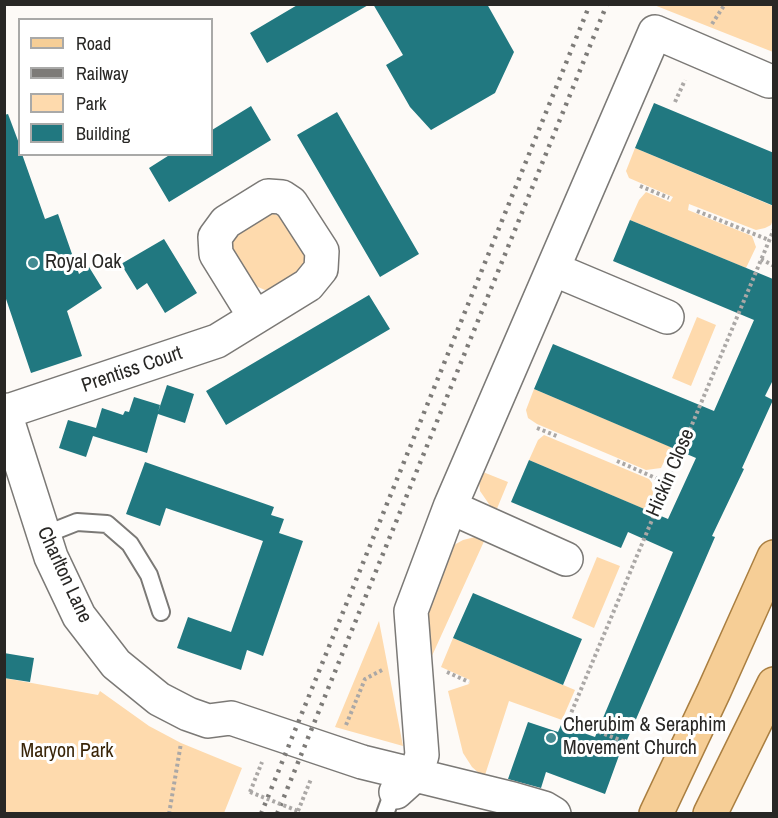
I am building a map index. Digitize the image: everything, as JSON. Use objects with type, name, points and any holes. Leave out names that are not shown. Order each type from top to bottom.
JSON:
[{"type":"main road","points":[[656,813],[774,557]]},
{"type":"main road","points":[[710,813],[774,684]]},
{"type":"street","points":[[399,793],[422,755],[411,611],[450,507],[655,32],[769,81]]},
{"type":"street","points":[[553,269],[667,317]]},
{"type":"street","name":"Prentiss Court","points":[[5,411],[217,341],[255,317]]},
{"type":"street","name":"Charlton Lane","points":[[5,411],[17,493],[44,535],[51,557],[79,616],[116,664],[159,699],[188,714],[195,728],[231,718],[362,762],[399,793],[490,813]]},
{"type":"street","points":[[450,507],[566,559]]},
{"type":"street","name":"Charlton Lane","points":[[399,793],[513,799],[554,813]]},
{"type":"lane","points":[[44,535],[77,522],[106,524],[130,544],[149,575],[161,612]]},
{"type":"path","points":[[640,186],[669,198]]},
{"type":"path","points":[[697,211],[769,240]]},
{"type":"path","name":"Hickin Close","points":[[652,752],[569,718],[774,229]]},
{"type":"path","points":[[761,260],[774,266]]},
{"type":"path","points":[[537,428],[559,437]]},
{"type":"path","points":[[617,461],[668,483]]},
{"type":"path","points":[[342,734],[365,679],[413,652]]},
{"type":"path","points":[[442,670],[470,682]]},
{"type":"path","points":[[168,813],[195,728]]},
{"type":"path","points":[[260,765],[250,792],[298,811],[310,783]]},
{"type":"green space","points":[[654,5],[773,5],[773,52]]},
{"type":"green space","points":[[635,148],[773,206],[771,225],[756,230],[689,204],[688,210],[752,236],[756,247],[746,268],[630,220],[639,200],[646,192],[670,202],[673,197],[629,178],[626,171]]},
{"type":"green space","points":[[274,214],[287,220],[306,250],[306,265],[280,288],[265,290],[251,284],[232,255],[233,239],[242,227],[258,216]]},
{"type":"green space","points":[[697,317],[716,325],[691,386],[672,378]]},
{"type":"green space","points":[[534,389],[671,447],[661,468],[646,470],[537,424],[528,418],[526,410]]},
{"type":"green space","points":[[544,435],[649,479],[652,483],[653,494],[644,509],[529,460],[538,440]]},
{"type":"green space","points":[[483,472],[508,482],[496,511],[480,491],[479,481]]},
{"type":"green space","points":[[479,536],[486,537],[431,658],[426,628],[428,608],[454,545]]},
{"type":"green space","points":[[597,557],[620,566],[594,628],[572,618]]},
{"type":"green space","points":[[379,621],[403,746],[335,727]]},
{"type":"green space","points":[[453,638],[575,690],[562,720],[509,701],[485,775],[472,767],[463,753],[448,691],[469,684],[470,680],[441,667]]},
{"type":"green space","name":"Maryon Park","points":[[4,678],[98,695],[100,691],[149,726],[181,743],[242,768],[224,813],[5,813]]},
{"type":"building","points":[[299,4],[370,4],[267,63],[250,33]]},
{"type":"building","points":[[373,4],[487,4],[514,52],[495,93],[431,130],[410,107],[386,65],[403,55]]},
{"type":"building","points":[[654,103],[774,153],[774,206],[635,148]]},
{"type":"building","points":[[251,106],[271,140],[169,202],[149,168],[168,156],[213,156],[213,129]]},
{"type":"building","points":[[337,112],[419,254],[380,277],[297,135]]},
{"type":"building","points":[[8,114],[18,141],[18,156],[23,156],[45,219],[58,214],[79,274],[89,267],[102,288],[67,311],[82,356],[31,373],[4,293],[4,115]]},
{"type":"building","points":[[630,220],[773,279],[774,277],[774,378],[765,396],[773,400],[712,536],[715,537],[627,740],[625,739],[605,794],[546,772],[541,788],[508,779],[528,722],[558,732],[561,725],[595,737],[673,552],[628,532],[621,548],[511,502],[529,460],[668,519],[696,458],[534,389],[553,344],[714,411],[754,320],[613,261]]},
{"type":"building","points":[[164,239],[197,293],[165,313],[147,283],[137,290],[121,264]]},
{"type":"building","points":[[369,295],[390,329],[226,425],[206,391]]},
{"type":"building","points":[[167,385],[194,394],[185,423],[158,414],[147,453],[93,436],[86,457],[59,448],[68,420],[96,428],[102,408],[123,415],[125,411],[129,412],[134,397],[160,405],[158,412]]},
{"type":"building","points":[[145,462],[274,507],[271,515],[284,519],[279,533],[303,541],[263,656],[247,650],[241,670],[177,648],[188,617],[231,632],[263,541],[166,508],[160,526],[126,514]]},
{"type":"building","points":[[473,593],[582,639],[563,685],[453,638]]},
{"type":"building","points":[[4,653],[34,658],[30,682],[4,678]]},
{"type":"railway","points":[[261,814],[590,4]]},
{"type":"railway","points":[[277,814],[607,4]]},
{"type":"place","name":"Royal Oak","points":[[33,263]]},
{"type":"place","name":"Cherubim & Seraphim Movement Church","points":[[551,738]]}]
